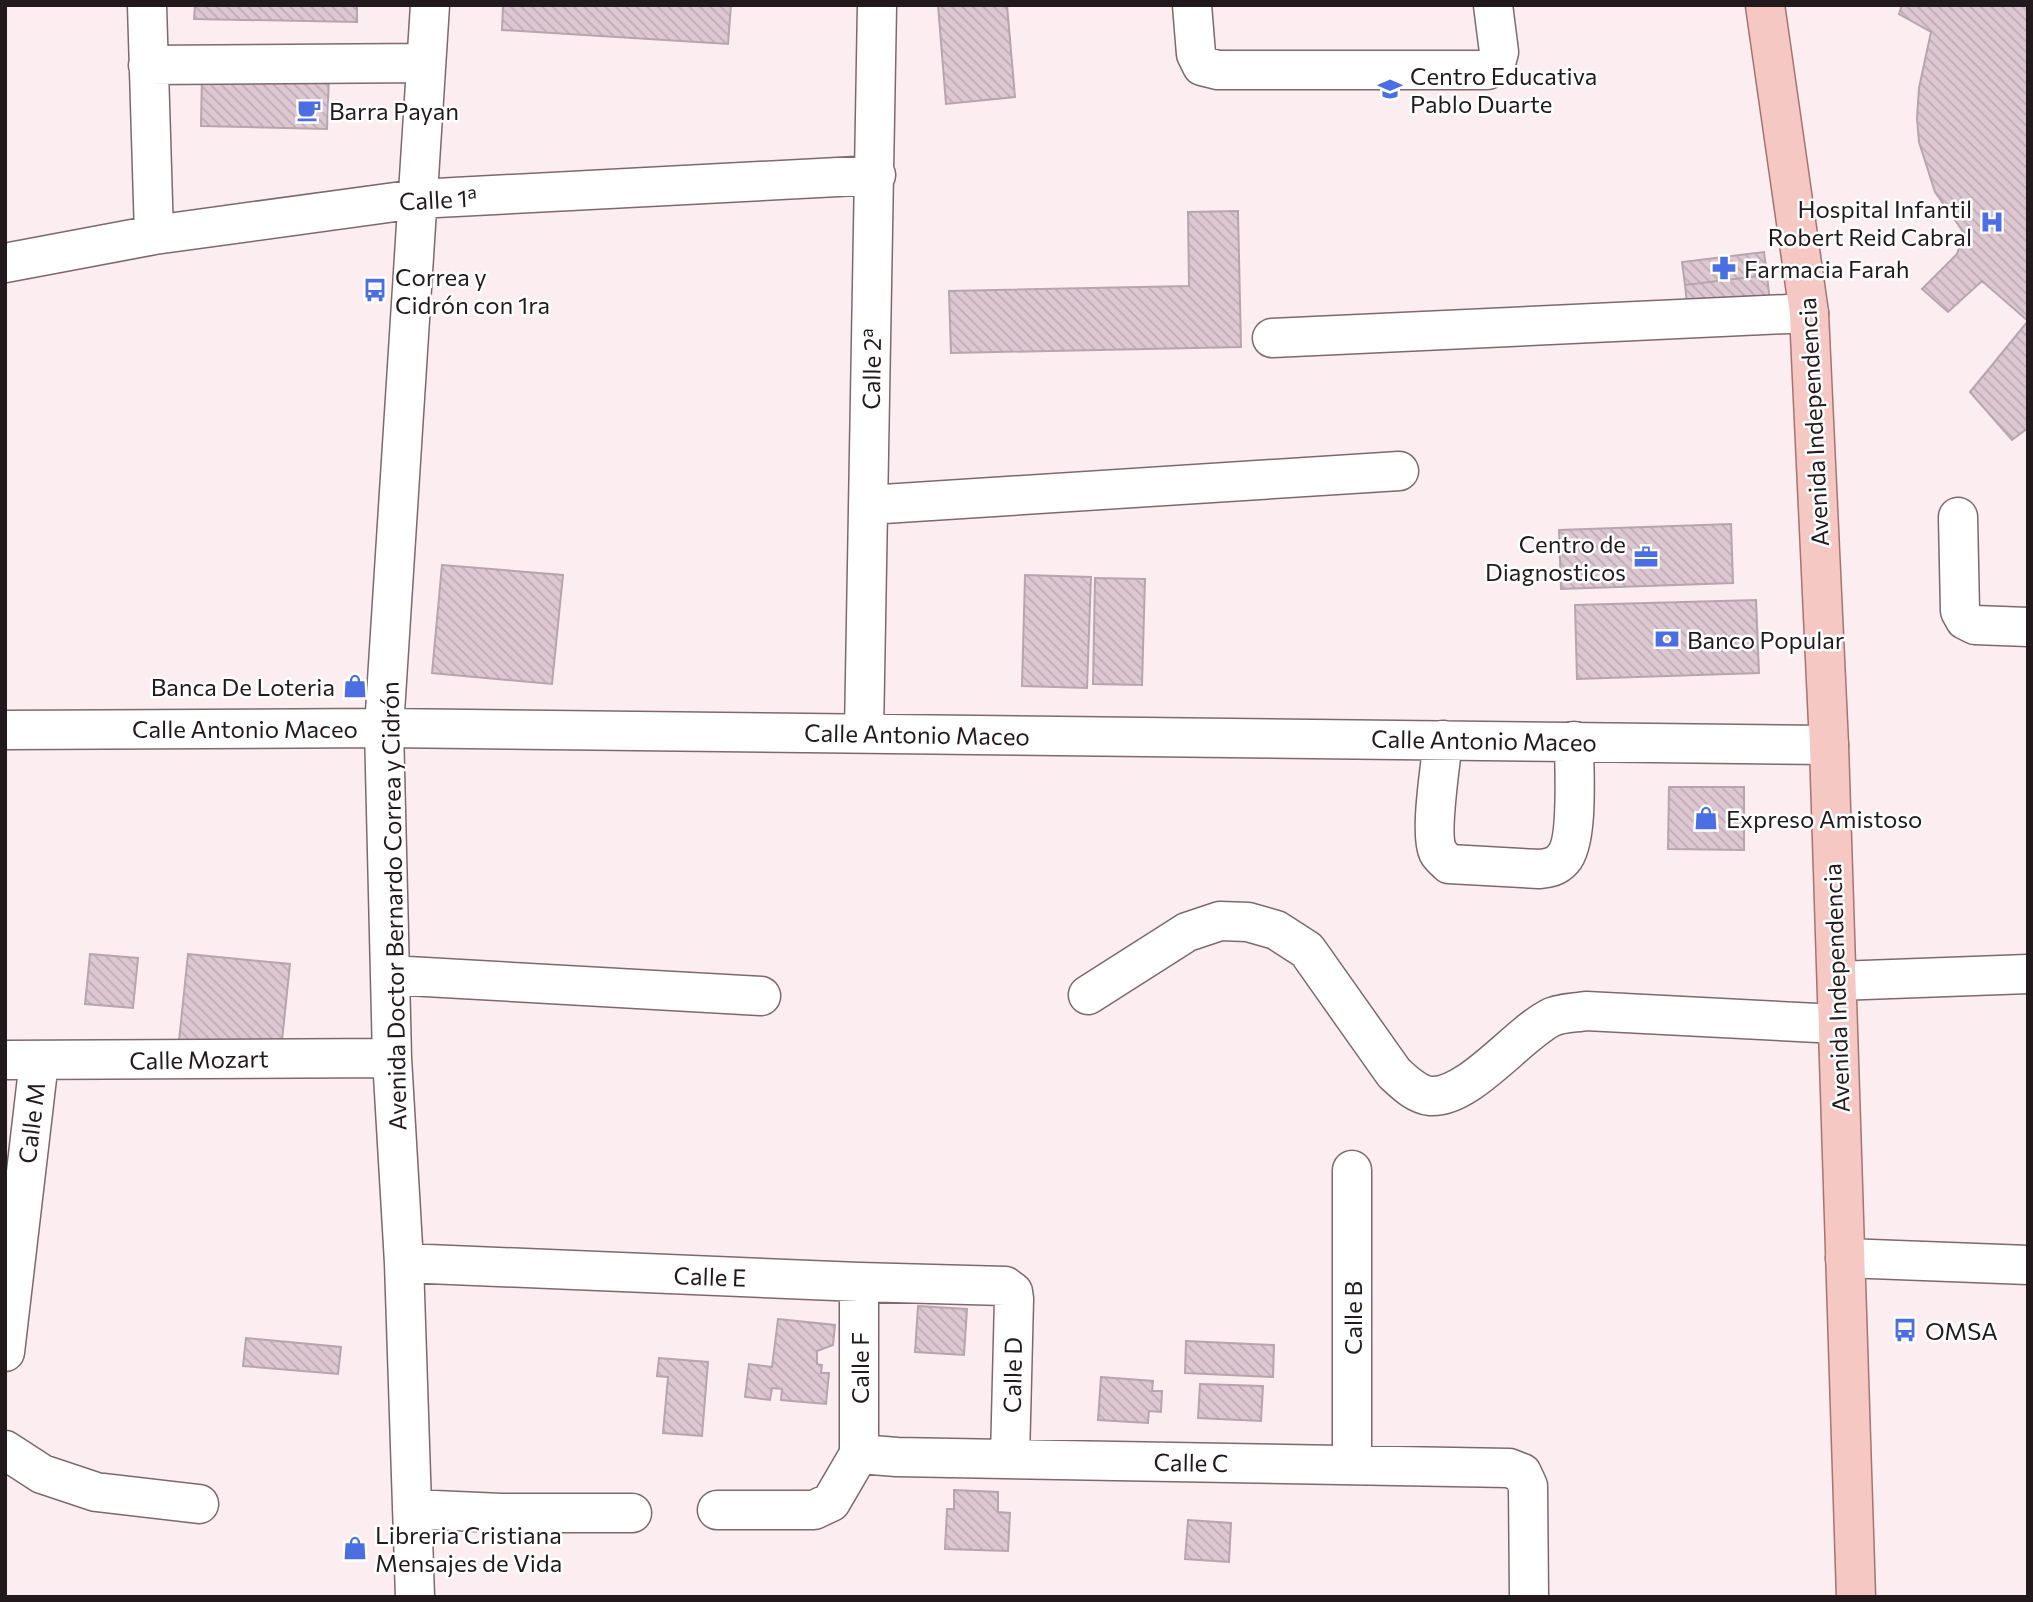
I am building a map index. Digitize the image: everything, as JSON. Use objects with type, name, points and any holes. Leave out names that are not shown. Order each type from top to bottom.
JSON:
[{"type":"main road","name":"Avenida Independencia","points":[[1765,5],[1809,313],[1829,745],[1856,1597]]},
{"type":"street","points":[[147,5],[154,235]]},
{"type":"street","name":"Avenida Doctor Bernardo Correa y Cidrón","points":[[415,1597],[404,1263],[392,1058],[384,728],[430,5]]},
{"type":"street","name":"Calle 2ª","points":[[864,733],[877,5]]},
{"type":"street","points":[[1192,5],[1196,54],[1202,65],[1218,70],[1487,70],[1496,63],[1499,52],[1493,5]]},
{"type":"street","points":[[148,65],[426,63]]},
{"type":"street","name":"Calle 1ª","points":[[5,263],[154,235],[417,199],[876,175]]},
{"type":"street","points":[[1272,338],[1809,313]]},
{"type":"street","points":[[868,505],[1399,471]]},
{"type":"street","points":[[1958,517],[1960,611],[1965,620],[1975,625],[2028,627]]},
{"type":"street","name":"Calle Antonio Maceo","points":[[5,730],[384,728],[1829,745]]},
{"type":"street","points":[[1443,740],[1436,816],[1435,843],[1438,854],[1449,864],[1539,869],[1552,868],[1565,858],[1573,837],[1574,741]]},
{"type":"street","points":[[1088,995],[1187,932],[1220,921],[1248,922],[1276,930],[1307,950],[1394,1073],[1410,1088],[1430,1096],[1452,1092],[1483,1073],[1522,1037],[1552,1017],[1586,1012],[1838,1024]]},
{"type":"street","points":[[1837,981],[2028,974]]},
{"type":"street","points":[[390,975],[761,996]]},
{"type":"street","name":"Calle Mozart","points":[[22,1060],[392,1058]]},
{"type":"street","name":"Calle M","points":[[5,1352],[22,1060]]},
{"type":"street","name":"Calle B","points":[[1352,1170],[1352,1465]]},
{"type":"street","points":[[1845,1258],[2028,1265]]},
{"type":"street","name":"Calle E","points":[[404,1263],[1005,1286],[1013,1292]]},
{"type":"street","name":"Calle F","points":[[859,1282],[859,1454]]},
{"type":"street","name":"Calle D","points":[[1010,1458],[1013,1292]]},
{"type":"street","points":[[5,1450],[42,1474],[96,1492],[199,1504]]},
{"type":"street","points":[[717,1510],[814,1510],[831,1502],[859,1454]]},
{"type":"street","name":"Calle C","points":[[859,1454],[897,1457],[1509,1468],[1522,1473],[1528,1486],[1529,1597]]},
{"type":"street","points":[[412,1509],[501,1513],[632,1513]]},
{"type":"building","points":[[195,5],[357,5],[357,22],[194,19]]},
{"type":"building","points":[[503,5],[731,5],[728,44],[502,30]]},
{"type":"building","points":[[938,5],[1007,5],[1015,97],[946,104]]},
{"type":"building","name":"Hospital Infantil Robert Reid Cabral","points":[[1902,5],[2028,5],[2028,321],[1982,281],[1948,312],[1922,289],[1957,254],[1964,233],[1935,192],[1919,142],[1919,88],[1931,32],[1899,14]]},
{"type":"building","points":[[202,72],[329,75],[327,129],[201,126]]},
{"type":"building","points":[[1238,211],[1241,347],[951,353],[949,291],[1189,286],[1188,212]]},
{"type":"building","name":"Farmacia Farah","points":[[1764,252],[1767,275],[1685,285],[1682,262]]},
{"type":"building","points":[[1767,275],[1770,303],[1688,313],[1685,285]]},
{"type":"building","points":[[2028,321],[2028,428],[2012,440],[1970,392]]},
{"type":"building","name":"Centro de Diagnosticos","points":[[1731,524],[1733,583],[1561,589],[1559,530]]},
{"type":"building","points":[[442,565],[563,575],[552,684],[432,673]]},
{"type":"building","points":[[1025,575],[1091,577],[1087,688],[1022,686]]},
{"type":"building","points":[[1095,578],[1145,579],[1142,685],[1093,684]]},
{"type":"building","name":"Banco Popular","points":[[1756,600],[1759,673],[1577,679],[1575,605]]},
{"type":"building","name":"Expreso Amistoso","points":[[1669,787],[1744,787],[1744,850],[1668,849]]},
{"type":"building","points":[[90,954],[138,958],[133,1008],[85,1004]]},
{"type":"building","points":[[188,954],[290,964],[281,1050],[179,1041]]},
{"type":"building","points":[[918,1306],[967,1309],[964,1355],[915,1352]]},
{"type":"building","points":[[778,1319],[835,1325],[833,1345],[817,1351],[817,1364],[822,1365],[821,1373],[829,1373],[826,1404],[781,1400],[782,1389],[772,1388],[770,1400],[745,1397],[749,1364],[772,1367]]},
{"type":"building","points":[[246,1338],[341,1347],[338,1374],[243,1366]]},
{"type":"building","points":[[1186,1341],[1274,1345],[1273,1377],[1185,1373]]},
{"type":"building","points":[[659,1358],[708,1362],[702,1436],[663,1433],[668,1377],[657,1376]]},
{"type":"building","points":[[1101,1377],[1153,1381],[1152,1391],[1162,1391],[1161,1412],[1149,1411],[1148,1423],[1098,1420]]},
{"type":"building","points":[[1200,1384],[1263,1386],[1261,1421],[1198,1418]]},
{"type":"building","points":[[954,1490],[998,1492],[998,1512],[1010,1513],[1008,1551],[945,1549],[947,1509],[954,1509]]},
{"type":"building","points":[[1188,1520],[1231,1523],[1229,1562],[1185,1559]]},
{"type":"place","name":"Centro Educativa Pablo Duarte","points":[[1390,89]]},
{"type":"place","name":"Barra Payan","points":[[309,110]]},
{"type":"place","name":"Hospital Infantil Robert Reid Cabral","points":[[1992,222]]},
{"type":"place","name":"Farmacia Farah","points":[[1724,268]]},
{"type":"place","name":"Correa y Cidrón con 1ra","points":[[375,290]]},
{"type":"place","name":"Centro de Diagnosticos","points":[[1646,557]]},
{"type":"place","name":"Banco Popular","points":[[1667,639]]},
{"type":"place","name":"Banca De Loteria","points":[[355,686]]},
{"type":"place","name":"Expreso Amistoso","points":[[1706,818]]},
{"type":"place","name":"OMSA","points":[[1905,1330]]},
{"type":"place","name":"Libreria Cristiana Mensajes de Vida","points":[[355,1548]]}]
